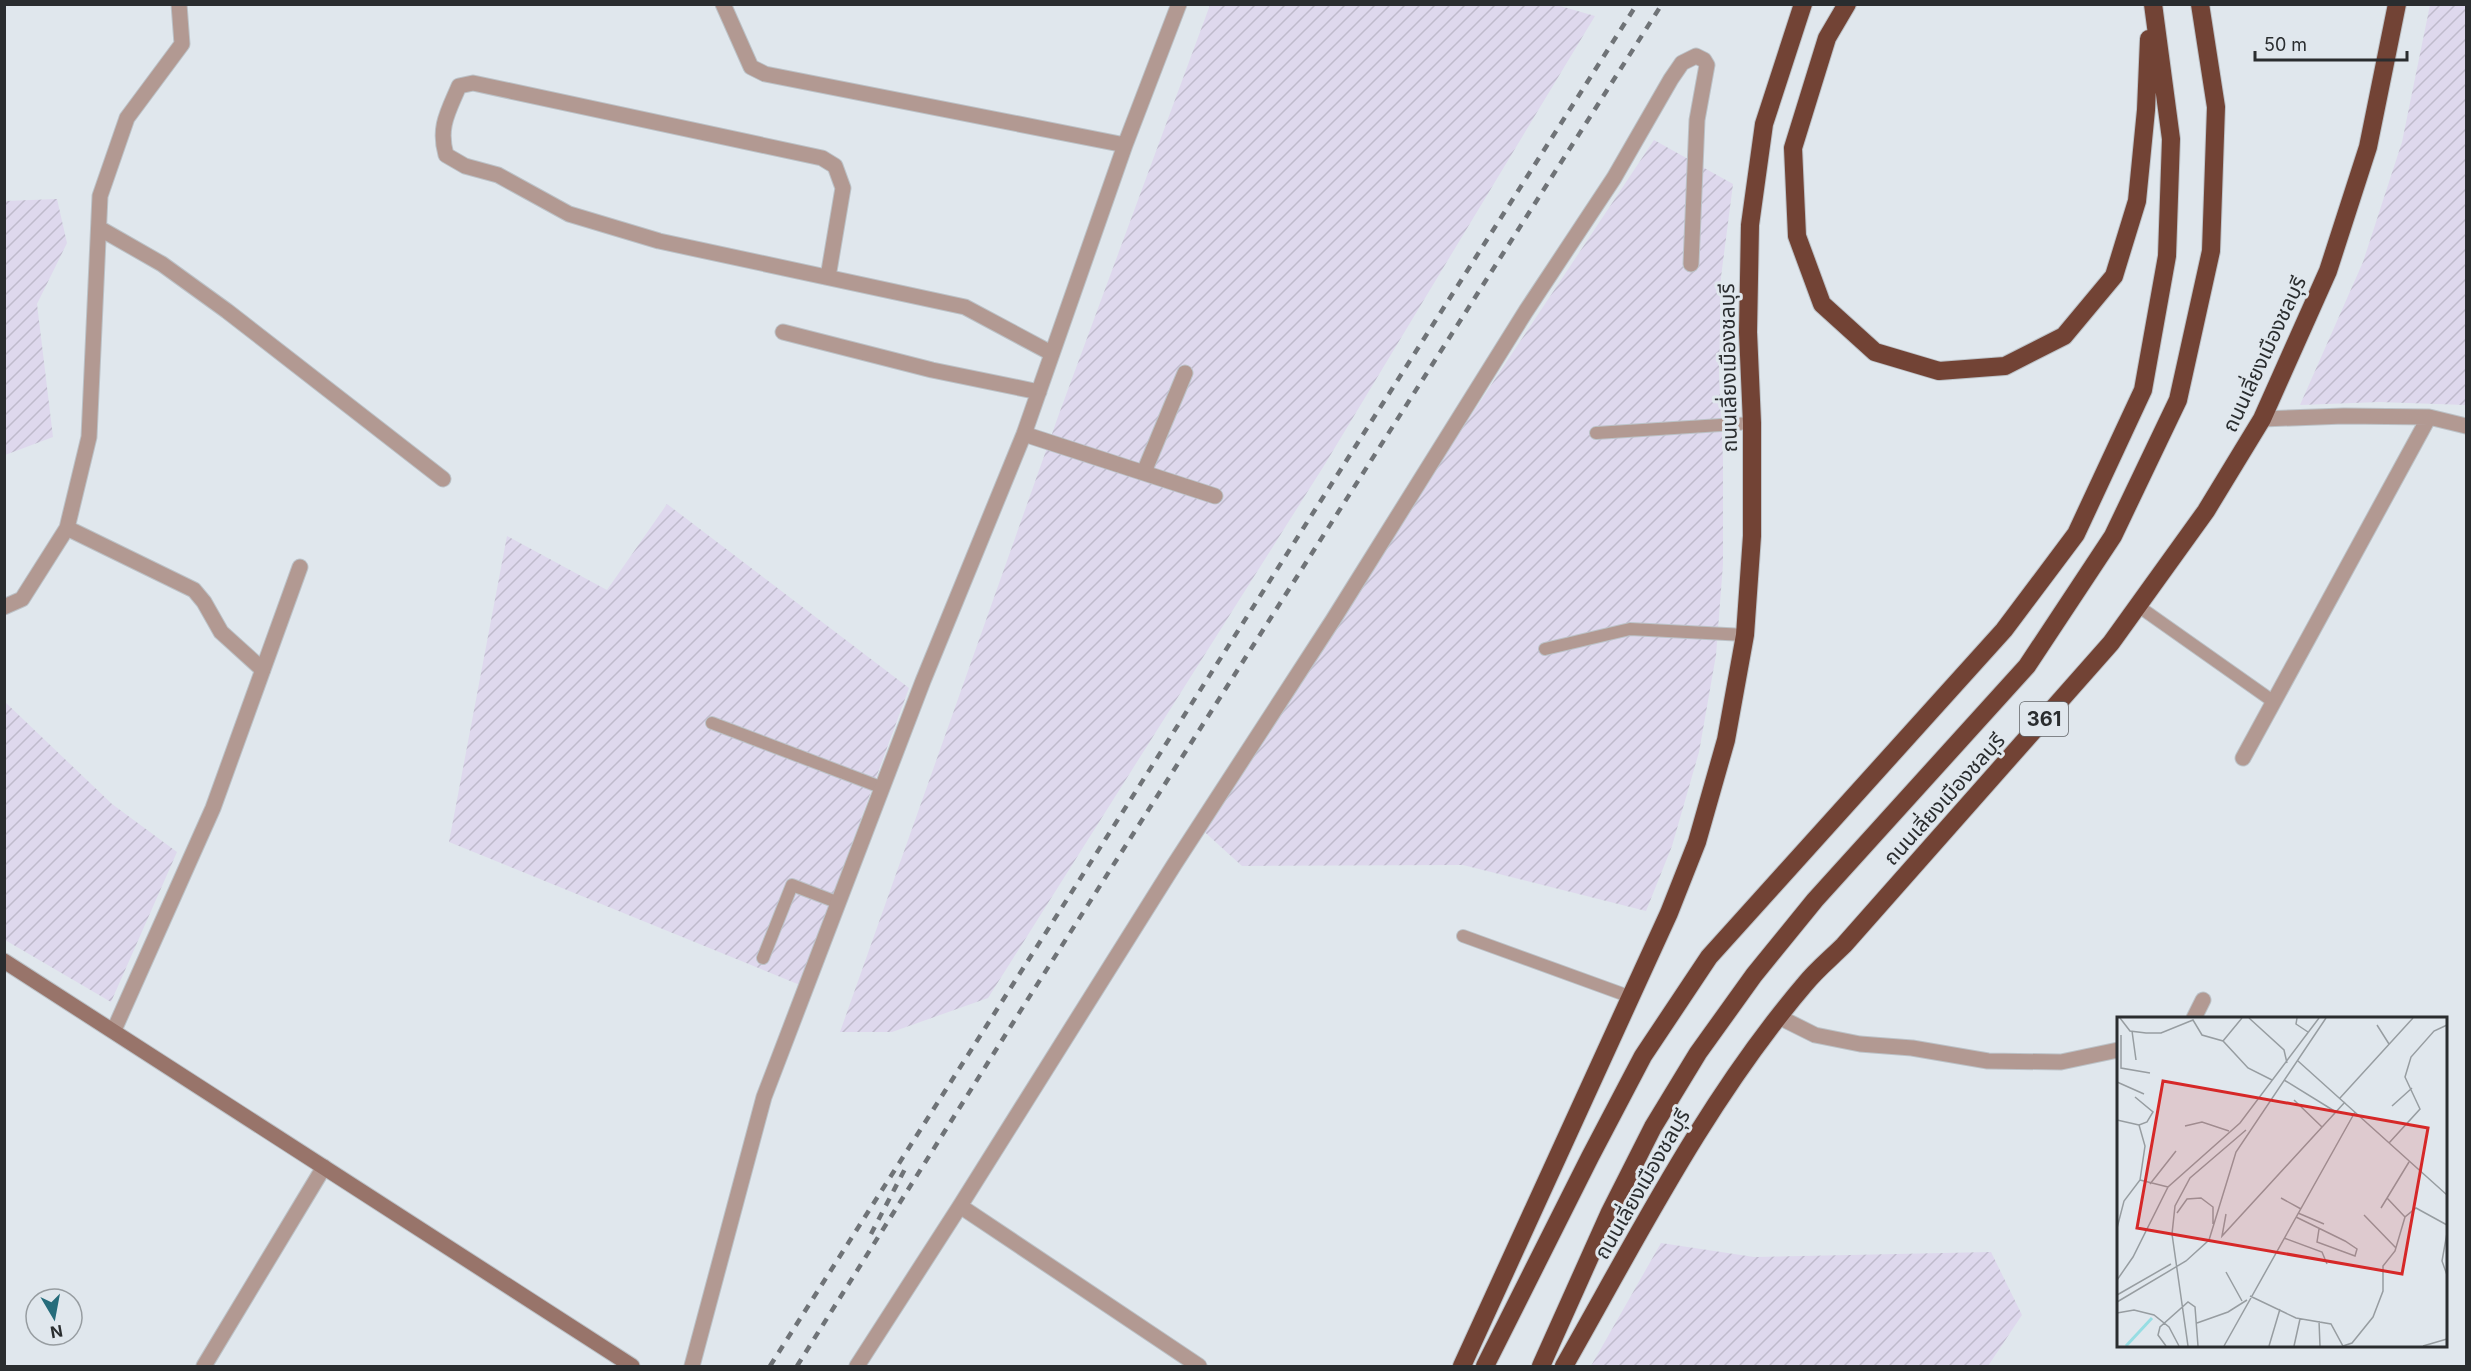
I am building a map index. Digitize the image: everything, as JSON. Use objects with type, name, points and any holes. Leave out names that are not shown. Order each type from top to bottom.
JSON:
[{"type":"highway","name":"ถนนเลี่ยงเมืองชลบุรี","points":[[1462,1366],[1670,913],[1697,842],[1726,740],[1745,635],[1752,536],[1752,423],[1748,333],[1750,225],[1764,124],[1803,4]]},
{"type":"highway","points":[[1847,4],[1827,38],[1792,148],[1797,236],[1822,304],[1875,352],[1939,371],[2005,366],[2064,336],[2114,276],[2137,201],[2146,110],[2152,4]]},
{"type":"highway","points":[[1485,1366],[1643,1056],[1709,957],[2004,630],[2076,534],[2143,390],[2167,256],[2171,139],[2152,4]]},
{"type":"highway","points":[[1541,1366],[1610,1212],[1653,1127],[1698,1053],[1754,975],[1815,900],[2027,666],[2113,536],[2178,400],[2211,251],[2216,107],[2200,4]]},
{"type":"highway","name":"ถนนเลี่ยงเมืองชลบุรี","points":[[1564,1366],[1709,1112],[1779,1017],[1806,983],[1851,937],[2112,643],[2206,511],[2262,419],[2328,272],[2368,147],[2397,4]]},
{"type":"street","points":[[4,607],[22,598],[67,528],[89,438],[100,196],[128,118],[182,44],[179,4]]},
{"type":"street","points":[[723,4],[751,67],[765,75],[1125,145]]},
{"type":"street","points":[[692,1366],[764,1097],[923,681],[1024,434],[1125,145],[1179,4]]},
{"type":"street","points":[[857,1366],[1173,865],[1333,620],[1526,310],[1614,178],[1671,79],[1682,63],[1696,56],[1704,60],[1707,65],[1696,120],[1691,264]]},
{"type":"street","points":[[828,278],[843,188],[835,166],[822,158],[473,83],[459,86],[447,113],[441,137],[446,155],[465,166],[498,176],[569,214],[659,241],[828,278],[965,307],[1051,353]]},
{"type":"street","points":[[99,228],[162,264],[227,310],[443,479]]},
{"type":"street","points":[[783,332],[932,370],[1039,392]]},
{"type":"street","points":[[1144,472],[1185,373]]},
{"type":"street","points":[[2262,419],[2344,416],[2429,417],[2466,426]]},
{"type":"street","points":[[2243,758],[2429,417]]},
{"type":"street","points":[[1024,434],[1215,496]]},
{"type":"street","points":[[67,528],[194,590],[204,602],[221,632],[263,670]]},
{"type":"street","points":[[114,1030],[213,808],[300,567]]},
{"type":"street","points":[[4,961],[632,1366]]},
{"type":"street","points":[[2195,1017],[2204,1000]]},
{"type":"street","points":[[1779,1017],[1815,1035],[1860,1044],[1912,1048],[1988,1061],[2061,1062],[2117,1050]]},
{"type":"street","points":[[204,1366],[324,1167]]},
{"type":"street","points":[[960,1206],[1199,1366]]},
{"type":"lane","points":[[1596,433],[1752,423]]},
{"type":"lane","points":[[2138,606],[2274,702]]},
{"type":"lane","points":[[1545,649],[1630,629],[1745,635]]},
{"type":"lane","points":[[712,723],[883,788]]},
{"type":"lane","points":[[763,958],[792,885],[839,903]]},
{"type":"lane","points":[[1463,936],[1631,997]]},
{"type":"shaded area","points":[[1553,4],[1595,16],[1325,464],[988,998],[892,1032],[840,1032],[1059,414],[1210,5]]},
{"type":"shaded area","points":[[2430,5],[2466,5],[2466,405],[2379,402],[2300,405],[2363,262],[2402,142]]},
{"type":"shaded area","points":[[1654,140],[1733,184],[1721,277],[1719,375],[1723,459],[1723,564],[1716,655],[1699,752],[1672,846],[1646,911],[1463,865],[1242,866],[1198,826]]},
{"type":"shaded area","points":[[57,199],[67,243],[37,304],[53,437],[5,455],[5,201]]},
{"type":"shaded area","points":[[667,504],[909,688],[800,985],[449,842],[507,536],[607,590]]},
{"type":"shaded area","points":[[4,701],[112,804],[177,852],[111,1002],[5,940]]},
{"type":"shaded area","points":[[1661,1243],[1754,1257],[1991,1252],[2022,1315],[1988,1366],[1591,1366]]},
{"type":"railway","points":[[770,1366],[1637,4]]},
{"type":"railway","points":[[797,1366],[1033,991],[1662,4]]},
{"type":"railway","points":[[871,1234],[907,1165]]}]
